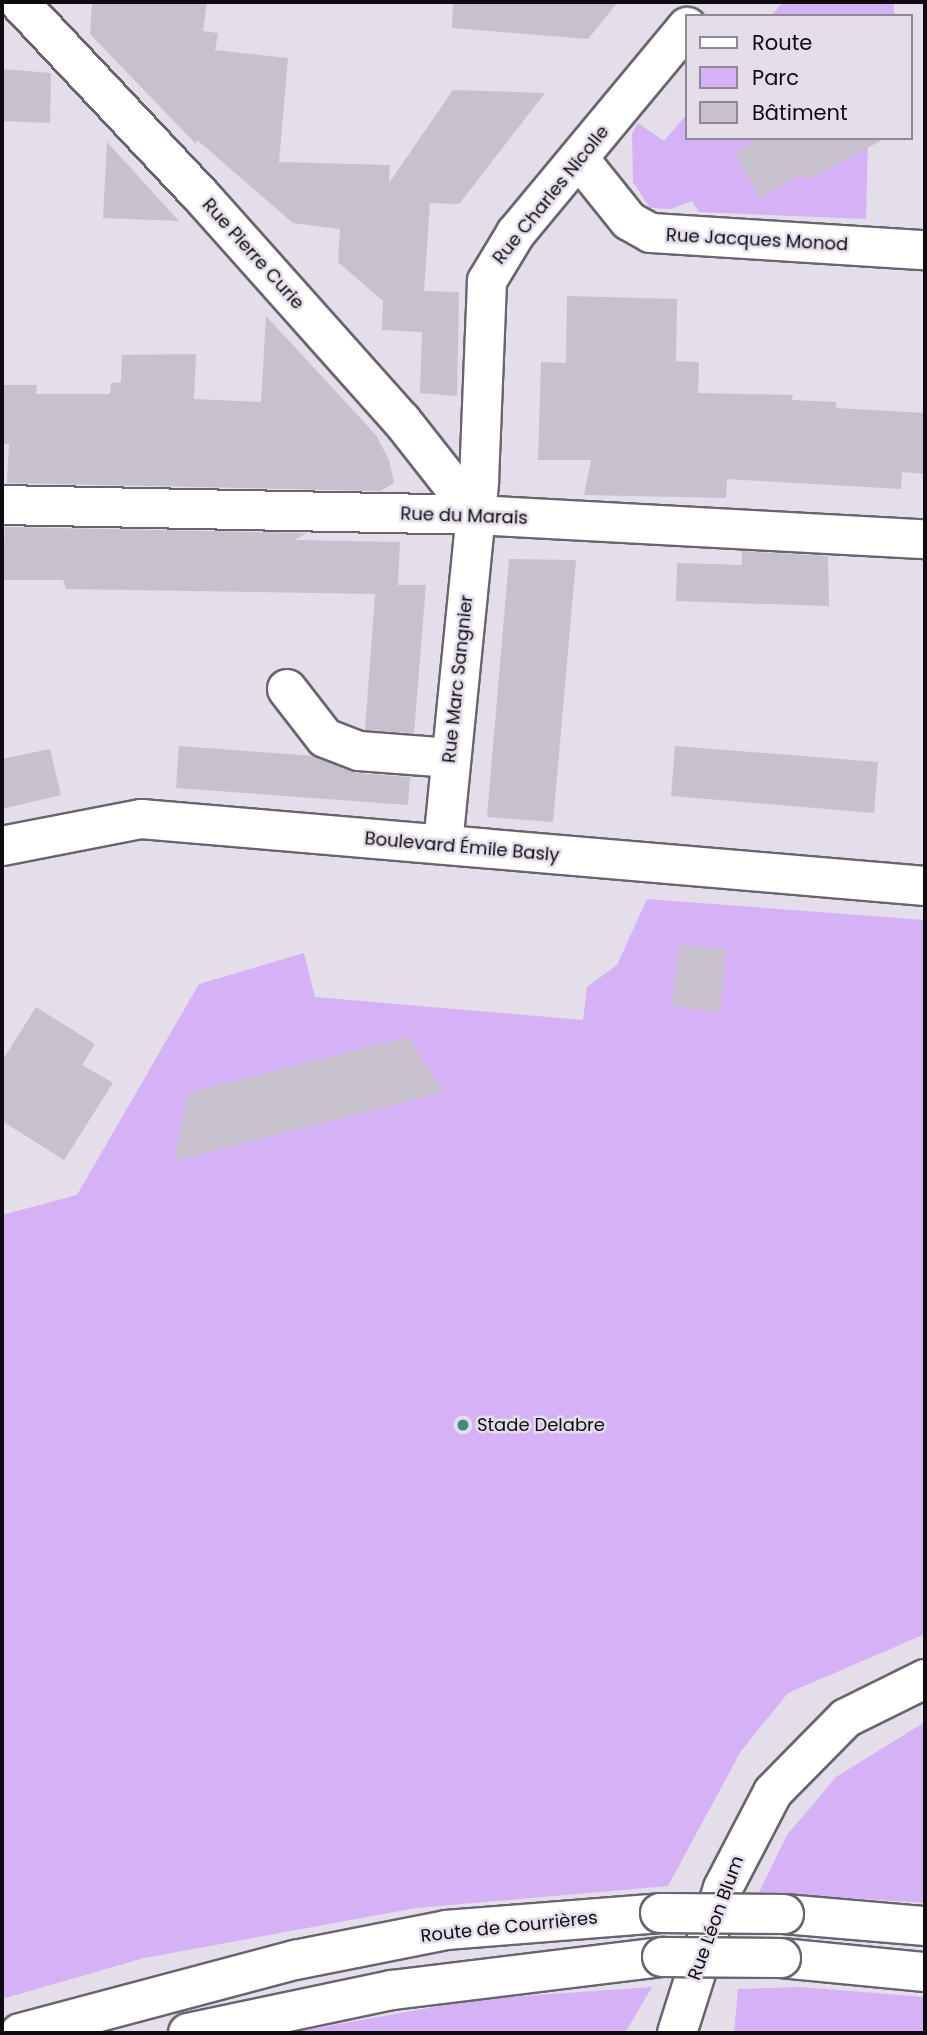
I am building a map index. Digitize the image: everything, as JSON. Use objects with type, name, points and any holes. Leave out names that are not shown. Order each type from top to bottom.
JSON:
[{"type":"street","name":"Rue Pierre Curie","points":[[19,2],[231,229],[401,421],[476,515]]},
{"type":"street","name":"Rue Charles Nicolle","points":[[476,515],[487,281],[504,249],[685,29]]},
{"type":"street","name":"Rue Jacques Monod","points":[[580,160],[629,221],[652,233],[925,250]]},
{"type":"street","name":"Rue du Marais","points":[[2,505],[476,515],[925,538]]},
{"type":"street","name":"Rue Marc Sangnier","points":[[443,844],[476,515]]},
{"type":"street","points":[[287,689],[325,738],[359,751],[451,758]]},
{"type":"street","name":"Boulevard Émile Basly","points":[[2,846],[141,819],[925,886]]},
{"type":"street","name":"Rue Léon Blum","points":[[677,2033],[723,1888],[773,1793],[846,1718],[925,1679]]},
{"type":"street","name":"Route de Courrières","points":[[20,2033],[295,1960],[446,1930],[660,1913],[784,1914],[925,1926]]},
{"type":"street","points":[[188,2033],[392,1990],[662,1957],[781,1958],[925,1972]]},
{"type":"green space","points":[[783,2],[894,2],[894,14],[773,14]]},
{"type":"green space","points":[[685,116],[685,140],[868,140],[866,219],[699,212],[692,201],[671,209],[650,208],[633,182],[632,134],[638,123],[664,141]]},
{"type":"green space","name":"Stade Delabre","points":[[647,899],[925,920],[925,1634],[788,1693],[741,1751],[668,1886],[416,1908],[144,1958],[2,1999],[2,1215],[77,1195],[199,984],[304,953],[315,997],[583,1020],[587,987],[617,965]]},
{"type":"green space","points":[[925,1722],[925,1903],[759,1892],[787,1835],[836,1777]]},
{"type":"green space","points":[[652,1987],[625,2033],[289,2033],[479,1999]]},
{"type":"green space","points":[[800,1987],[925,1997],[925,2033],[734,2033],[738,1989]]},
{"type":"building","points":[[92,2],[207,2],[203,31],[218,33],[215,50],[288,58],[279,162],[390,165],[389,183],[453,90],[545,93],[459,204],[430,203],[424,291],[459,292],[457,396],[420,393],[422,332],[382,330],[383,301],[338,262],[340,229],[293,223],[197,140],[196,144],[90,34]]},
{"type":"building","points":[[453,2],[618,2],[588,39],[452,28]]},
{"type":"building","points":[[2,69],[51,73],[50,123],[2,121]]},
{"type":"building","points":[[758,140],[882,140],[807,180],[803,173],[760,198],[734,153]]},
{"type":"building","points":[[107,142],[179,221],[103,218]]},
{"type":"building","points":[[567,296],[677,299],[676,361],[699,362],[698,393],[793,395],[792,400],[836,402],[836,408],[925,413],[925,474],[902,472],[901,489],[727,479],[726,498],[584,495],[591,460],[538,460],[541,362],[566,363]]},
{"type":"building","points":[[266,316],[376,435],[389,460],[394,483],[380,491],[7,483],[9,444],[2,444],[2,385],[37,385],[36,394],[110,394],[111,383],[121,382],[122,355],[196,354],[194,399],[261,402]]},
{"type":"building","points":[[5,527],[307,533],[294,540],[400,542],[398,585],[426,585],[414,733],[365,730],[375,594],[66,589],[63,580],[2,580]]},
{"type":"building","points":[[742,551],[828,556],[829,606],[676,601],[677,563],[742,565]]},
{"type":"building","points":[[509,559],[576,560],[553,822],[487,817]]},
{"type":"building","points":[[179,746],[314,756],[357,773],[410,777],[408,805],[176,788]]},
{"type":"building","points":[[675,746],[878,762],[874,813],[671,796]]},
{"type":"building","points":[[50,749],[61,795],[2,809],[2,759]]},
{"type":"building","points":[[680,945],[726,949],[720,1012],[671,1006]]},
{"type":"building","points":[[36,1007],[95,1044],[82,1065],[113,1083],[64,1160],[2,1121],[2,1061]]},
{"type":"building","points":[[408,1037],[444,1092],[174,1161],[188,1093]]},
{"type":"place","name":"Stade Delabre","points":[[463,1425]]}]
